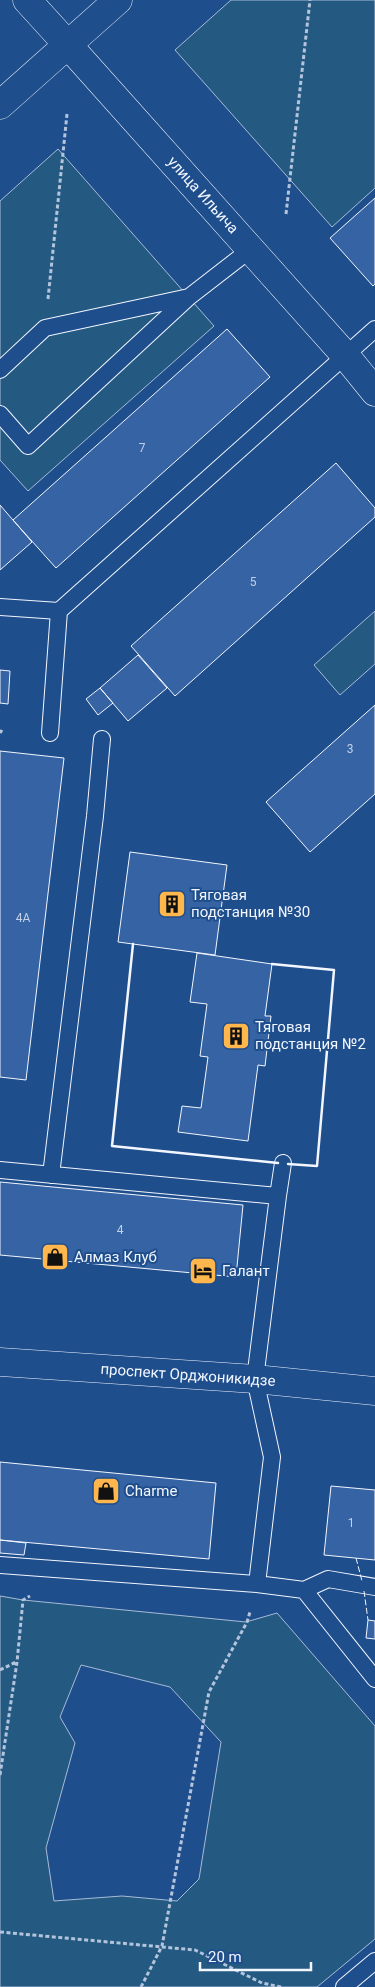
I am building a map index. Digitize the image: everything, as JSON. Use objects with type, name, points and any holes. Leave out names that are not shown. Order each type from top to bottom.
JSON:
[{"type":"street","name":"улица Ильича","points":[[27,0],[251,249],[345,355],[375,392]]},
{"type":"street","points":[[0,105],[118,0]]},
{"type":"street","name":"проспект Орджоникидзе","points":[[0,1362],[255,1379],[375,1391]]},
{"type":"lane","points":[[0,414],[28,446],[189,297],[251,249]]},
{"type":"lane","points":[[0,370],[45,328],[189,297]]},
{"type":"lane","points":[[50,733],[59,611],[375,329]]},
{"type":"lane","points":[[0,607],[59,611]]},
{"type":"lane","points":[[51,1175],[94,826],[102,739]]},
{"type":"lane","points":[[257,1584],[272,1457],[255,1379],[283,1163]]},
{"type":"lane","points":[[0,1170],[278,1196]]},
{"type":"lane","points":[[0,1564],[257,1584],[304,1590],[328,1579],[375,1587]]},
{"type":"lane","points":[[304,1590],[375,1679]]},
{"type":"lane","points":[[344,1987],[375,1961]]},
{"type":"path","points":[[286,214],[310,0]]},
{"type":"path","points":[[45,328],[66,114]]},
{"type":"path","points":[[0,1775],[17,1662],[23,1600],[74,1570]]},
{"type":"path","points":[[141,1987],[162,1946],[209,1692],[246,1622],[257,1584]]},
{"type":"path","points":[[0,1670],[17,1662]]},
{"type":"path","points":[[0,1932],[195,1950],[262,1983],[281,1987]]},
{"type":"shaded area","points":[[231,0],[375,0],[375,188],[332,227],[175,50]]},
{"type":"shaded area","points":[[58,149],[214,326],[28,491],[0,460],[0,201]]},
{"type":"shaded area","points":[[375,611],[375,664],[340,695],[314,665]]},
{"type":"shaded area","points":[[0,1596],[23,1600],[246,1622],[277,1613],[375,1726],[375,1939],[317,1987],[0,1987]],"holes":[[[81,1665],[170,1687],[221,1742],[199,1879],[177,1901],[122,1896],[54,1901],[46,1848],[75,1743],[60,1717]]]},
{"type":"building","points":[[375,198],[375,284],[373,286],[330,238]]},
{"type":"building","points":[[227,329],[270,377],[56,568],[13,520]]},
{"type":"building","points":[[336,463],[375,508],[375,517],[175,696],[131,646]]},
{"type":"building","points":[[0,505],[32,542],[0,570]]},
{"type":"building","points":[[138,655],[167,688],[128,721],[100,688]]},
{"type":"building","points":[[0,670],[10,671],[8,704],[0,703]]},
{"type":"building","points":[[100,688],[113,703],[98,715],[86,699]]},
{"type":"building","points":[[375,705],[375,794],[310,852],[266,802]]},
{"type":"building","points":[[0,751],[64,758],[26,1080],[0,1077]]},
{"type":"building","name":"Тяговая подстанция №30","points":[[130,852],[227,865],[215,955],[118,942]]},
{"type":"building","name":"Тяговая подстанция №2","points":[[197,953],[272,964],[265,1016],[271,1016],[265,1066],[258,1065],[248,1141],[178,1132],[182,1106],[201,1108],[208,1057],[200,1056],[207,1004],[190,1002]]},
{"type":"building","points":[[0,1182],[243,1205],[236,1277],[0,1255]]},
{"type":"building","points":[[0,1462],[216,1483],[209,1559],[0,1540]]},
{"type":"building","points":[[331,1486],[375,1490],[375,1560],[324,1555]]},
{"type":"building","points":[[0,1540],[26,1543],[24,1555],[0,1553]]},
{"type":"building","points":[[368,1620],[375,1621],[375,1639],[366,1638]]},
{"type":"fence","points":[[356,1558],[362,1581]]},
{"type":"fence","points":[[364,1591],[368,1620]]},
{"type":"wall","points":[[133,944],[112,1146],[278,1163]]},
{"type":"wall","points":[[272,964],[334,970],[317,1166],[288,1164]]},
{"type":"place","name":"Тяговая подстанция №30","points":[[172,904]]},
{"type":"place","name":"Тяговая подстанция №2","points":[[236,1036]]},
{"type":"place","name":"Алмаз Клуб","points":[[55,1257]]},
{"type":"place","name":"Галант","points":[[203,1271]]},
{"type":"place","name":"Charme","points":[[106,1491]]}]
